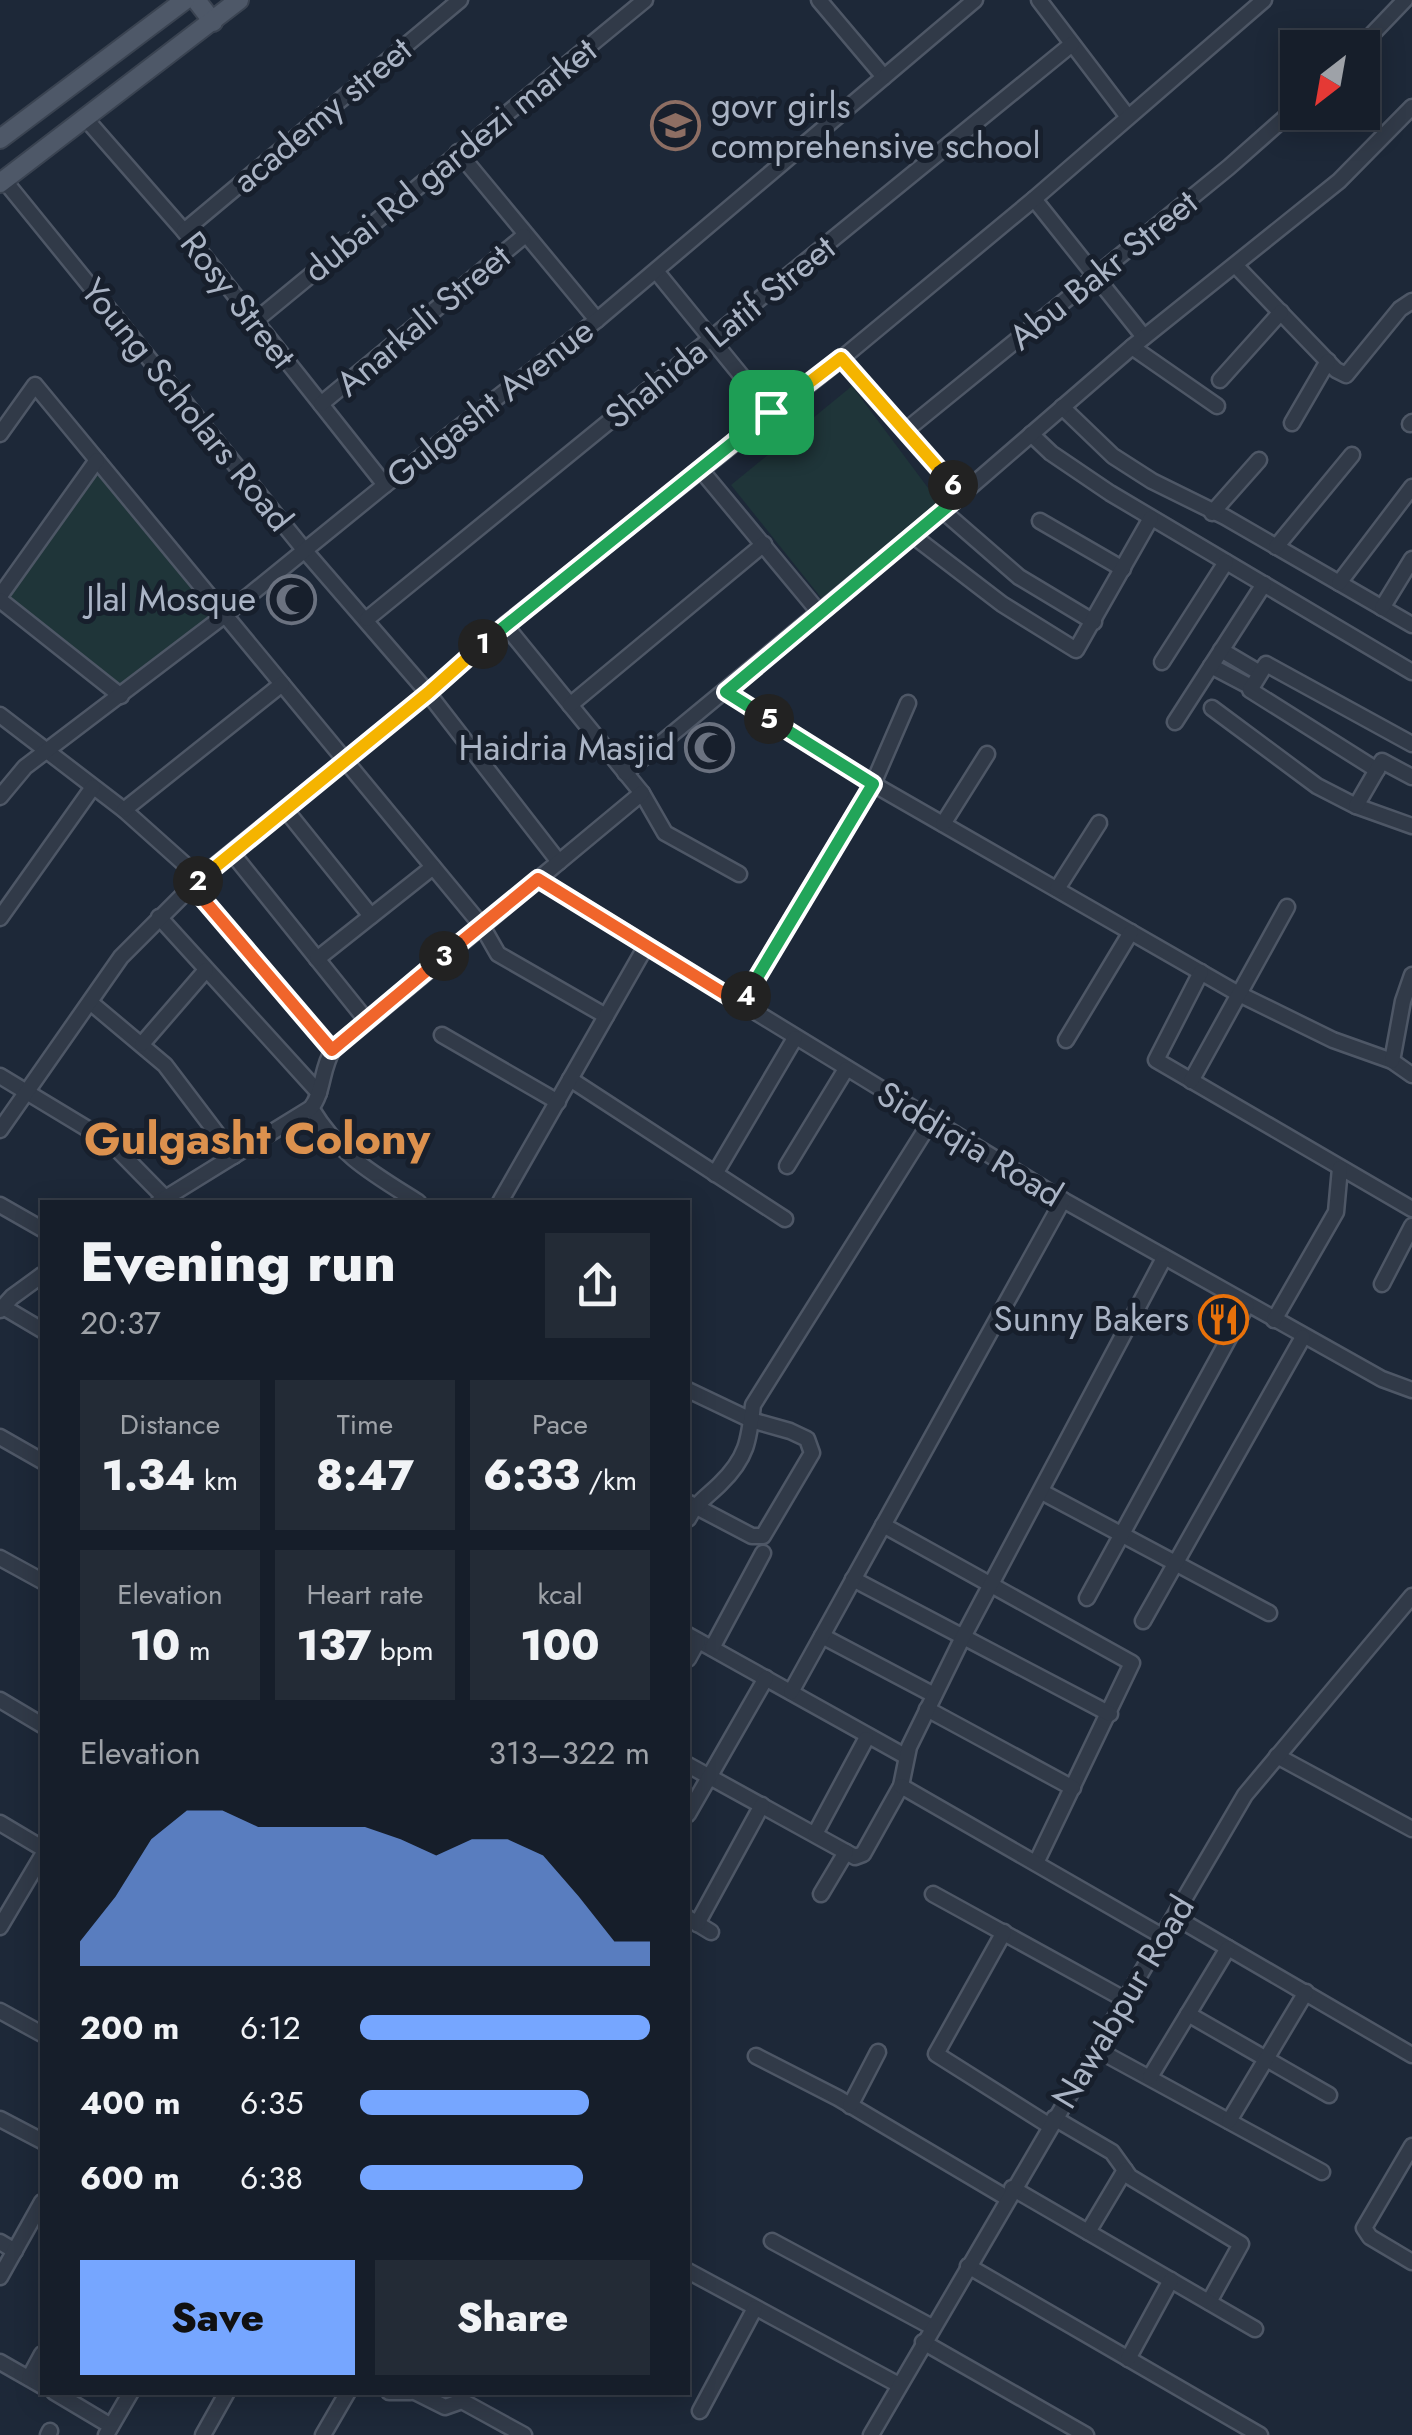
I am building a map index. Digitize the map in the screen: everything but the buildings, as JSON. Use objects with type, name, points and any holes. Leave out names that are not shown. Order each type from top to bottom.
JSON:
[{"type":"main road","points":[[0,139],[185,0]]},
{"type":"main road","points":[[196,0],[212,22]]},
{"type":"main road","points":[[2,181],[239,0]]},
{"type":"street","name":"academy street","points":[[184,231],[460,0]]},
{"type":"street","name":"dubai Rd gardezi market","points":[[256,321],[645,0]]},
{"type":"street","points":[[819,0],[884,78]]},
{"type":"street","name":"Gulgasht Avenue","points":[[0,797],[47,750],[225,616],[597,320],[975,0]]},
{"type":"street","points":[[1039,0],[1128,116]]},
{"type":"street","points":[[0,1130],[121,957],[196,882],[428,693],[505,625],[1034,199],[1264,0]]},
{"type":"street","points":[[1376,30],[1405,0]]},
{"type":"street","name":"Shahida Latif Street","points":[[367,619],[1072,44]]},
{"type":"street","points":[[625,773],[961,495],[1138,342],[1340,181],[1412,107]]},
{"type":"street","name":"Rosy Street","points":[[86,119],[184,231],[385,485]]},
{"type":"street","name":"Abu Bakr Street","points":[[905,431],[1280,122]]},
{"type":"street","points":[[458,152],[597,320]]},
{"type":"street","name":"Young Scholars Road","points":[[2,181],[306,552],[428,693],[559,862]]},
{"type":"street","points":[[1034,199],[1096,276],[1138,342],[1217,406]]},
{"type":"street","name":"Anarkali Street","points":[[321,404],[524,236]]},
{"type":"street","points":[[1235,265],[1340,374],[1352,371],[1400,309],[1412,301]]},
{"type":"street","points":[[656,270],[771,412]]},
{"type":"street","points":[[1220,380],[1281,312]]},
{"type":"street","points":[[841,358],[961,495]]},
{"type":"street","points":[[1292,423],[1328,362]]},
{"type":"street","points":[[0,434],[35,386],[482,926],[498,954],[606,1016]]},
{"type":"street","points":[[1062,407],[1113,456],[1412,625]]},
{"type":"street","points":[[1031,434],[1051,452],[1151,518],[1412,672]]},
{"type":"street","points":[[1276,547],[1352,455]]},
{"type":"street","points":[[97,460],[0,598],[121,696]]},
{"type":"street","points":[[1212,513],[1259,460]]},
{"type":"street","points":[[702,470],[818,611]]},
{"type":"street","points":[[1339,583],[1412,487]]},
{"type":"street","points":[[942,510],[1018,577],[1094,622]]},
{"type":"street","points":[[912,534],[989,595],[1073,650],[1094,622],[1151,518]]},
{"type":"street","points":[[1040,520],[1123,569]]},
{"type":"street","points":[[570,704],[764,544]]},
{"type":"street","points":[[1382,608],[1412,559]]},
{"type":"street","points":[[1162,662],[1226,562]]},
{"type":"street","points":[[1176,722],[1264,584]]},
{"type":"street","points":[[505,625],[642,793],[665,833],[739,874]]},
{"type":"street","points":[[1221,650],[1255,680]]},
{"type":"street","points":[[1376,770],[1251,691],[1268,664],[1412,744]]},
{"type":"street","points":[[1211,666],[1255,680]]},
{"type":"street","points":[[124,810],[282,684]]},
{"type":"street","points":[[726,692],[873,784],[1237,993],[1333,1040],[1392,1062],[1412,1075]]},
{"type":"street","points":[[741,1004],[873,784],[908,702]]},
{"type":"street","points":[[1212,708],[1318,786],[1356,806],[1412,826]]},
{"type":"street","points":[[0,714],[124,810],[196,882],[332,1050]]},
{"type":"street","points":[[944,824],[987,754]]},
{"type":"street","points":[[1356,806],[1382,761],[1412,778]]},
{"type":"street","points":[[3,908],[93,787]]},
{"type":"street","points":[[167,1200],[311,1108],[332,1050],[642,793]]},
{"type":"street","points":[[285,809],[371,916]]},
{"type":"street","points":[[1057,890],[1099,823]]},
{"type":"street","points":[[232,853],[367,1022]]},
{"type":"street","points":[[317,959],[433,867]]},
{"type":"street","name":"Siddiqia Road","points":[[538,879],[1064,1200],[1382,1380],[1412,1390]]},
{"type":"street","points":[[1191,1081],[1287,907]]},
{"type":"street","points":[[159,918],[319,1094]]},
{"type":"street","points":[[1066,1040],[1130,932]]},
{"type":"street","points":[[501,1200],[646,946]]},
{"type":"street","points":[[142,1044],[206,970]]},
{"type":"street","points":[[1201,972],[1155,1059],[1412,1209]]},
{"type":"street","points":[[1392,1062],[1402,1001],[1412,974]]},
{"type":"street","points":[[90,1002],[166,1065],[234,1156]]},
{"type":"street","points":[[442,1036],[558,1102]]},
{"type":"street","points":[[715,1174],[795,1038]]},
{"type":"street","points":[[788,1166],[846,1069]]},
{"type":"street","points":[[0,1076],[110,1142],[162,1200]]},
{"type":"street","points":[[570,1079],[785,1220]]},
{"type":"street","points":[[311,1108],[348,1158],[415,1200]]},
{"type":"street","points":[[690,1391],[751,1420],[790,1431],[812,1447],[766,1533],[752,1536],[690,1509],[730,1474],[742,1456],[752,1430],[751,1420],[752,1405],[932,1121]]},
{"type":"street","points":[[1274,1320],[1336,1212],[1340,1168]]},
{"type":"street","points":[[791,1692],[1064,1200]]},
{"type":"street","points":[[0,1205],[40,1228]]},
{"type":"street","points":[[1382,1284],[1412,1226]]},
{"type":"street","points":[[690,1766],[846,1852],[860,1858],[864,1854],[901,1786],[906,1756],[963,1637],[1164,1258]]},
{"type":"street","points":[[40,1276],[4,1301],[40,1328]]},
{"type":"street","points":[[1087,1598],[1247,1305]]},
{"type":"street","points":[[1144,1620],[1303,1336]]},
{"type":"street","points":[[0,1437],[40,1460]]},
{"type":"street","points":[[1042,1492],[1269,1612]]},
{"type":"street","points":[[883,1525],[1132,1662],[1036,1863]]},
{"type":"street","points":[[763,1553],[699,1641],[906,1756]]},
{"type":"street","points":[[0,1558],[40,1580]]},
{"type":"street","points":[[853,1579],[1110,1714]]},
{"type":"street","name":"Nawabpur Road","points":[[871,2435],[1009,2193],[1175,1917],[1222,1828],[1244,1795],[1412,1596]]},
{"type":"street","points":[[822,1636],[1073,1788]]},
{"type":"street","points":[[690,1811],[766,1678]]},
{"type":"street","points":[[0,1700],[40,1724]]},
{"type":"street","points":[[816,1834],[866,1739]]},
{"type":"street","points":[[1277,1756],[1412,1828]]},
{"type":"street","points":[[901,1786],[1162,1936]]},
{"type":"street","points":[[699,1925],[762,1805]]},
{"type":"street","points":[[0,1824],[40,1847]]},
{"type":"street","points":[[821,1894],[846,1852]]},
{"type":"street","points":[[0,1927],[40,1859]]},
{"type":"street","points":[[933,1894],[1124,1999]]},
{"type":"street","points":[[1175,1917],[1412,2054]]},
{"type":"street","points":[[1004,1932],[936,2054],[1112,2152],[1130,2177],[1241,2244],[1208,2302]]},
{"type":"street","points":[[1150,2077],[1228,1948]]},
{"type":"street","points":[[1230,2121],[1306,1992]]},
{"type":"street","points":[[0,2012],[40,2033]]},
{"type":"street","points":[[1188,2014],[1328,2095]]},
{"type":"street","points":[[1096,2049],[1322,2172]]},
{"type":"street","points":[[850,2106],[878,2052]]},
{"type":"street","points":[[756,2056],[1088,2232],[1255,2329]]},
{"type":"street","points":[[0,2118],[40,2140]]},
{"type":"street","points":[[1412,2146],[1364,2228],[1370,2238],[1412,2262]]},
{"type":"street","points":[[1088,2232],[1125,2170]]},
{"type":"street","points":[[0,2277],[40,2206]]},
{"type":"street","points":[[772,2241],[932,2327]]},
{"type":"street","points":[[0,2242],[15,2251]]},
{"type":"street","points":[[968,2266],[1260,2435]]},
{"type":"street","points":[[690,2272],[899,2385]]},
{"type":"street","points":[[1128,2358],[1171,2280]]},
{"type":"street","points":[[700,2411],[755,2308]]},
{"type":"street","points":[[923,2342],[1086,2435]]},
{"type":"street","points":[[0,2362],[36,2382]]},
{"type":"street","points":[[58,2395],[109,2430],[129,2395]]},
{"type":"street","points":[[203,2435],[225,2395]]},
{"type":"street","points":[[323,2435],[346,2395]]},
{"type":"street","points":[[419,2395],[445,2407],[462,2401],[524,2435]]},
{"type":"green space","points":[[852,386],[946,512],[830,609],[731,485]]},
{"type":"green space","points":[[97,460],[225,615],[121,696],[0,596]]},
{"type":"place","name":"govr girls comprehensive school","points":[[676,126]]},
{"type":"place","name":"Jlal Mosque","points":[[291,599]]},
{"type":"place","name":"Haidria Masjid","points":[[710,748]]},
{"type":"place","name":"Sunny Bakers","points":[[1224,1319]]},
{"type":"district","name":"Gulgasht Colony","points":[[257,1138]]},
{"type":"route","points":[[841,358],[961,495],[726,692],[873,784],[741,1004],[538,879],[332,1050],[192,886],[505,625],[771,412],[841,358]]}]
